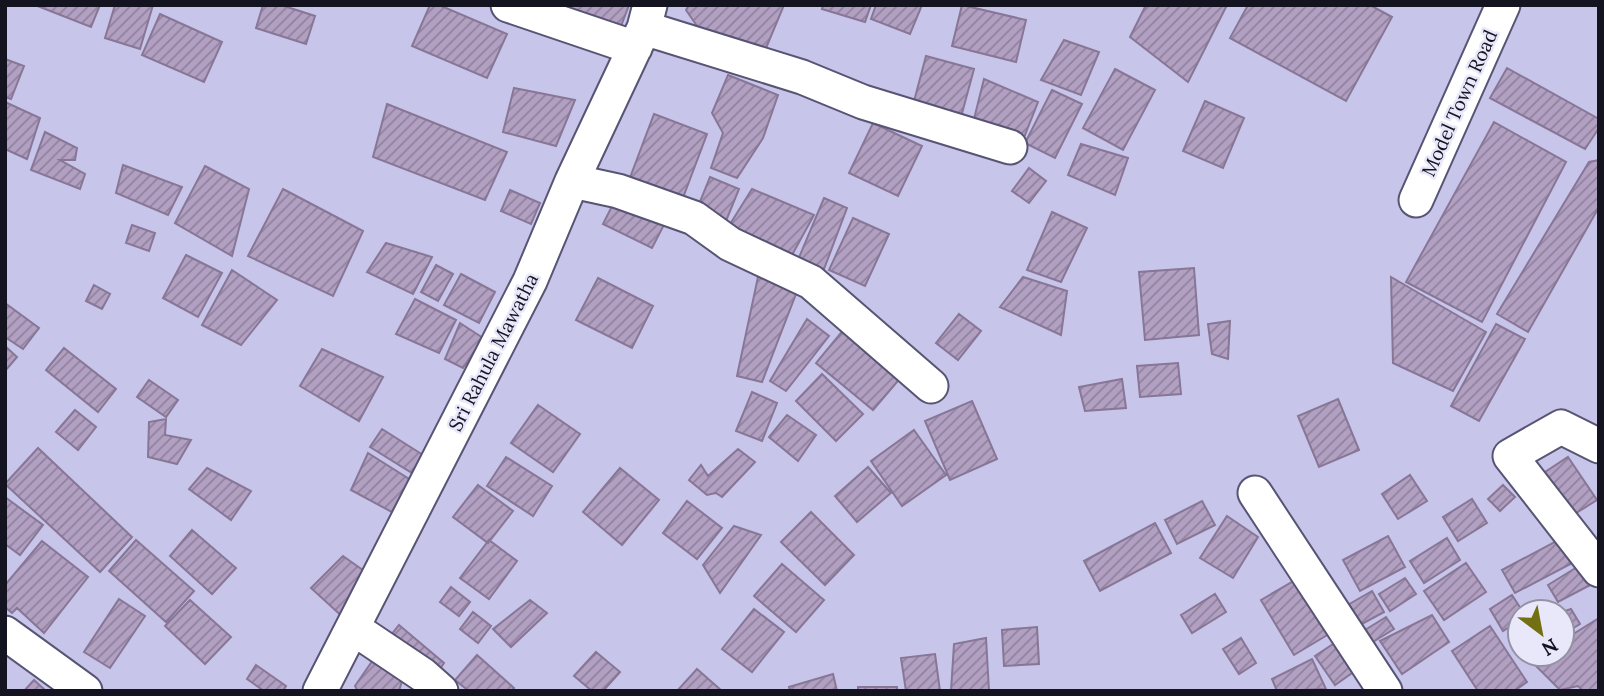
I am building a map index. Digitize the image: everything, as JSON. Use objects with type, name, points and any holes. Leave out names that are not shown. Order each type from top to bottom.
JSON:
[{"type":"street","points":[[508,5],[643,27],[802,77],[863,102],[1010,147]]},
{"type":"street","name":"Model Town Road","points":[[1416,201],[1503,5]]},
{"type":"street","name":"Sri Rahula Mawatha","points":[[320,691],[530,281],[572,181],[643,27]]},
{"type":"street","points":[[572,181],[618,191],[694,218],[730,244],[811,282],[932,386]]},
{"type":"street","points":[[1599,446],[1561,427],[1510,456],[1576,536],[1599,570]]},
{"type":"street","points":[[1255,493],[1385,691]]},
{"type":"street","points":[[353,628],[423,675],[441,691]]},
{"type":"street","points":[[5,633],[85,691]]},
{"type":"building","points":[[35,5],[100,5],[91,27]]},
{"type":"building","points":[[115,5],[153,5],[140,49],[105,38]]},
{"type":"building","points":[[263,5],[281,5],[315,16],[306,44],[256,28]]},
{"type":"building","points":[[430,5],[439,5],[507,34],[487,78],[412,46]]},
{"type":"building","points":[[569,5],[629,5],[618,34],[564,15]]},
{"type":"building","points":[[689,5],[784,5],[761,60],[706,39],[686,10]]},
{"type":"building","points":[[823,5],[871,5],[865,22],[822,9]]},
{"type":"building","points":[[876,5],[922,5],[910,34],[871,19]]},
{"type":"building","points":[[962,5],[1026,20],[1016,62],[952,46]]},
{"type":"building","points":[[1146,5],[1227,5],[1188,82],[1130,37]]},
{"type":"building","points":[[1248,5],[1370,5],[1392,17],[1346,101],[1230,38]]},
{"type":"building","points":[[160,14],[222,42],[204,82],[142,55]]},
{"type":"building","points":[[1064,40],[1099,52],[1081,95],[1041,80]]},
{"type":"building","points":[[926,56],[974,69],[961,117],[913,105]]},
{"type":"building","points":[[5,59],[24,66],[11,99],[5,97]]},
{"type":"building","points":[[1507,68],[1599,119],[1599,128],[1585,149],[1490,98]]},
{"type":"building","points":[[1115,69],[1155,90],[1123,150],[1083,128]]},
{"type":"building","points":[[728,75],[778,95],[763,138],[737,178],[711,168],[723,133],[712,113]]},
{"type":"building","points":[[984,79],[1038,102],[1023,140],[973,123]]},
{"type":"building","points":[[514,88],[575,100],[556,146],[503,132]]},
{"type":"building","points":[[1052,90],[1082,104],[1055,158],[1025,143]]},
{"type":"building","points":[[1205,101],[1244,118],[1223,168],[1183,151]]},
{"type":"building","points":[[5,102],[40,118],[27,159],[5,149]]},
{"type":"building","points":[[387,104],[507,152],[485,200],[373,157]]},
{"type":"building","points":[[654,114],[707,134],[681,203],[628,183]]},
{"type":"building","points":[[1494,122],[1566,162],[1482,322],[1406,282]]},
{"type":"building","points":[[873,123],[922,146],[898,196],[849,173]]},
{"type":"building","points":[[45,132],[77,148],[75,160],[60,160],[85,174],[80,189],[31,170]]},
{"type":"building","points":[[1081,144],[1128,158],[1115,195],[1068,175]]},
{"type":"building","points":[[1599,160],[1599,207],[1528,332],[1497,314],[1589,162]]},
{"type":"building","points":[[123,165],[182,187],[168,215],[116,193]]},
{"type":"building","points":[[205,166],[249,189],[232,256],[175,223]]},
{"type":"building","points":[[1029,168],[1046,181],[1029,203],[1012,191]]},
{"type":"building","points":[[710,177],[739,189],[726,221],[697,209]]},
{"type":"building","points":[[283,189],[363,231],[333,296],[248,256]]},
{"type":"building","points":[[752,189],[814,215],[792,255],[727,229]]},
{"type":"building","points":[[510,190],[540,203],[531,224],[501,211]]},
{"type":"building","points":[[618,194],[667,219],[652,248],[603,224]]},
{"type":"building","points":[[824,198],[847,208],[824,269],[795,267]]},
{"type":"building","points":[[1052,212],[1087,228],[1061,282],[1027,270]]},
{"type":"building","points":[[853,218],[889,234],[865,286],[829,270]]},
{"type":"building","points":[[132,225],[155,233],[149,251],[126,243]]},
{"type":"building","points":[[386,243],[432,257],[413,294],[367,272]]},
{"type":"building","points":[[186,255],[222,273],[198,317],[163,298]]},
{"type":"building","points":[[436,265],[453,274],[438,301],[421,292]]},
{"type":"building","points":[[1194,268],[1199,335],[1145,340],[1139,272]]},
{"type":"building","points":[[232,270],[277,300],[241,345],[202,325]]},
{"type":"building","points":[[759,272],[799,286],[762,382],[737,376]]},
{"type":"building","points":[[461,274],[495,292],[479,323],[444,305]]},
{"type":"building","points":[[1023,277],[1067,291],[1061,335],[1000,307]]},
{"type":"building","points":[[1391,277],[1486,332],[1453,391],[1393,363]]},
{"type":"building","points":[[598,278],[653,306],[632,348],[576,320]]},
{"type":"building","points":[[94,285],[110,294],[102,309],[86,301]]},
{"type":"building","points":[[415,299],[456,320],[439,353],[396,334]]},
{"type":"building","points":[[5,303],[39,328],[23,349],[5,337]]},
{"type":"building","points":[[959,314],[981,331],[958,360],[936,343]]},
{"type":"building","points":[[807,319],[829,336],[786,391],[770,381]]},
{"type":"building","points":[[1230,321],[1228,359],[1212,354],[1208,324]]},
{"type":"building","points":[[460,323],[483,338],[463,368],[445,359]]},
{"type":"building","points":[[1496,324],[1525,339],[1479,421],[1451,406]]},
{"type":"building","points":[[845,328],[902,376],[873,410],[816,363]]},
{"type":"building","points":[[5,346],[17,357],[5,371]]},
{"type":"building","points":[[64,348],[116,389],[98,412],[46,370]]},
{"type":"building","points":[[322,349],[383,377],[359,421],[300,386]]},
{"type":"building","points":[[1178,363],[1181,394],[1140,397],[1137,366]]},
{"type":"building","points":[[822,374],[863,414],[836,441],[796,401]]},
{"type":"building","points":[[1122,379],[1126,408],[1085,411],[1079,387]]},
{"type":"building","points":[[149,380],[178,400],[166,417],[137,397]]},
{"type":"building","points":[[752,392],[777,403],[762,441],[736,431]]},
{"type":"building","points":[[1338,399],[1359,450],[1319,467],[1298,416]]},
{"type":"building","points":[[972,401],[997,459],[950,480],[925,421]]},
{"type":"building","points":[[538,405],[580,434],[553,472],[511,443]]},
{"type":"building","points":[[75,410],[96,427],[78,450],[56,432]]},
{"type":"building","points":[[787,415],[816,435],[798,461],[769,437]]},
{"type":"building","points":[[166,419],[165,435],[191,440],[177,464],[148,457],[149,422]]},
{"type":"building","points":[[382,429],[423,455],[412,473],[370,447]]},
{"type":"building","points":[[914,430],[946,475],[902,506],[871,461]]},
{"type":"building","points":[[38,448],[132,537],[100,572],[5,484]]},
{"type":"building","points":[[738,449],[755,462],[722,497],[716,493],[707,495],[689,480],[701,465],[708,476]]},
{"type":"building","points":[[368,453],[417,484],[403,518],[351,490]]},
{"type":"building","points":[[506,457],[552,486],[533,516],[487,486]]},
{"type":"building","points":[[1568,457],[1597,500],[1573,515],[1545,472]]},
{"type":"building","points":[[868,467],[891,493],[857,522],[835,496]]},
{"type":"building","points":[[207,468],[251,491],[231,520],[189,489]]},
{"type":"building","points":[[620,468],[659,500],[622,545],[583,512]]},
{"type":"building","points":[[1410,475],[1427,501],[1398,519],[1382,494]]},
{"type":"building","points":[[478,485],[513,511],[488,543],[453,517]]},
{"type":"building","points":[[1503,485],[1515,497],[1500,511],[1488,499]]},
{"type":"building","points":[[5,497],[43,525],[20,555],[5,544]]},
{"type":"building","points":[[1472,499],[1487,523],[1458,541],[1443,517]]},
{"type":"building","points":[[687,501],[722,528],[697,559],[663,533]]},
{"type":"building","points":[[1202,501],[1215,525],[1177,544],[1165,520]]},
{"type":"building","points":[[811,512],[854,555],[825,585],[781,542]]},
{"type":"building","points":[[1227,516],[1258,537],[1233,578],[1200,558]]},
{"type":"building","points":[[1155,523],[1171,553],[1100,591],[1084,561]]},
{"type":"building","points":[[734,526],[761,535],[720,593],[703,565]]},
{"type":"building","points":[[192,530],[236,568],[212,594],[170,556]]},
{"type":"building","points":[[1388,536],[1405,567],[1360,591],[1343,560]]},
{"type":"building","points":[[1564,537],[1576,561],[1515,593],[1502,570]]},
{"type":"building","points":[[1447,538],[1460,560],[1424,583],[1410,561]]},
{"type":"building","points":[[136,540],[194,591],[166,622],[109,571]]},
{"type":"building","points":[[489,540],[517,561],[489,599],[460,578]]},
{"type":"building","points":[[42,541],[88,577],[44,633],[17,608],[12,613],[5,607],[5,585]]},
{"type":"building","points":[[343,556],[374,578],[346,620],[311,588]]},
{"type":"building","points":[[1466,563],[1486,592],[1444,620],[1424,591]]},
{"type":"building","points":[[782,564],[824,600],[796,632],[754,596]]},
{"type":"building","points":[[1582,564],[1594,583],[1566,598],[1556,598],[1548,585]]},
{"type":"building","points":[[1302,576],[1334,631],[1294,655],[1261,600]]},
{"type":"building","points":[[1405,578],[1416,594],[1390,611],[1379,594]]},
{"type":"building","points":[[451,587],[470,602],[459,616],[440,602]]},
{"type":"building","points":[[1372,591],[1384,612],[1351,630],[1339,610]]},
{"type":"building","points":[[1215,594],[1226,612],[1192,633],[1181,615]]},
{"type":"building","points":[[119,599],[145,616],[110,668],[84,652]]},
{"type":"building","points":[[1506,599],[1506,629],[1503,631],[1490,609]]},
{"type":"building","points":[[190,600],[231,637],[205,664],[165,626]]},
{"type":"building","points":[[530,600],[547,613],[511,647],[493,629]]},
{"type":"building","points":[[754,609],[784,632],[752,672],[722,649]]},
{"type":"building","points":[[473,612],[491,626],[478,643],[460,629]]},
{"type":"building","points":[[1432,615],[1449,642],[1402,674],[1380,641]]},
{"type":"building","points":[[1386,617],[1394,629],[1360,650],[1352,638]]},
{"type":"building","points":[[1599,618],[1599,691],[1583,691],[1578,686],[1560,690],[1538,668],[1576,668],[1576,632]]},
{"type":"building","points":[[399,625],[444,663],[434,678],[387,640]]},
{"type":"building","points":[[1490,626],[1506,650],[1506,668],[1518,668],[1527,682],[1514,691],[1478,691],[1452,651]]},
{"type":"building","points":[[1037,627],[1039,664],[1004,666],[1002,630]]},
{"type":"building","points":[[986,638],[989,691],[951,691],[954,644]]},
{"type":"building","points":[[1241,638],[1256,663],[1239,674],[1223,649]]},
{"type":"building","points":[[1342,638],[1362,666],[1335,685],[1315,656]]},
{"type":"building","points":[[596,652],[620,672],[603,691],[592,691],[574,676]]},
{"type":"building","points":[[935,654],[940,691],[906,691],[901,658]]},
{"type":"building","points":[[477,655],[514,688],[511,691],[469,691],[455,680]]},
{"type":"building","points":[[375,657],[405,671],[399,691],[358,691],[355,686]]},
{"type":"building","points":[[1312,659],[1326,689],[1277,691],[1272,679]]},
{"type":"building","points":[[256,665],[286,686],[283,691],[264,691],[247,679]]},
{"type":"building","points":[[697,669],[722,691],[677,691]]},
{"type":"building","points":[[833,674],[837,691],[790,691],[789,687]]},
{"type":"building","points":[[34,680],[46,691],[24,691]]},
{"type":"building","points":[[858,687],[897,687],[897,691],[858,691]]}]
